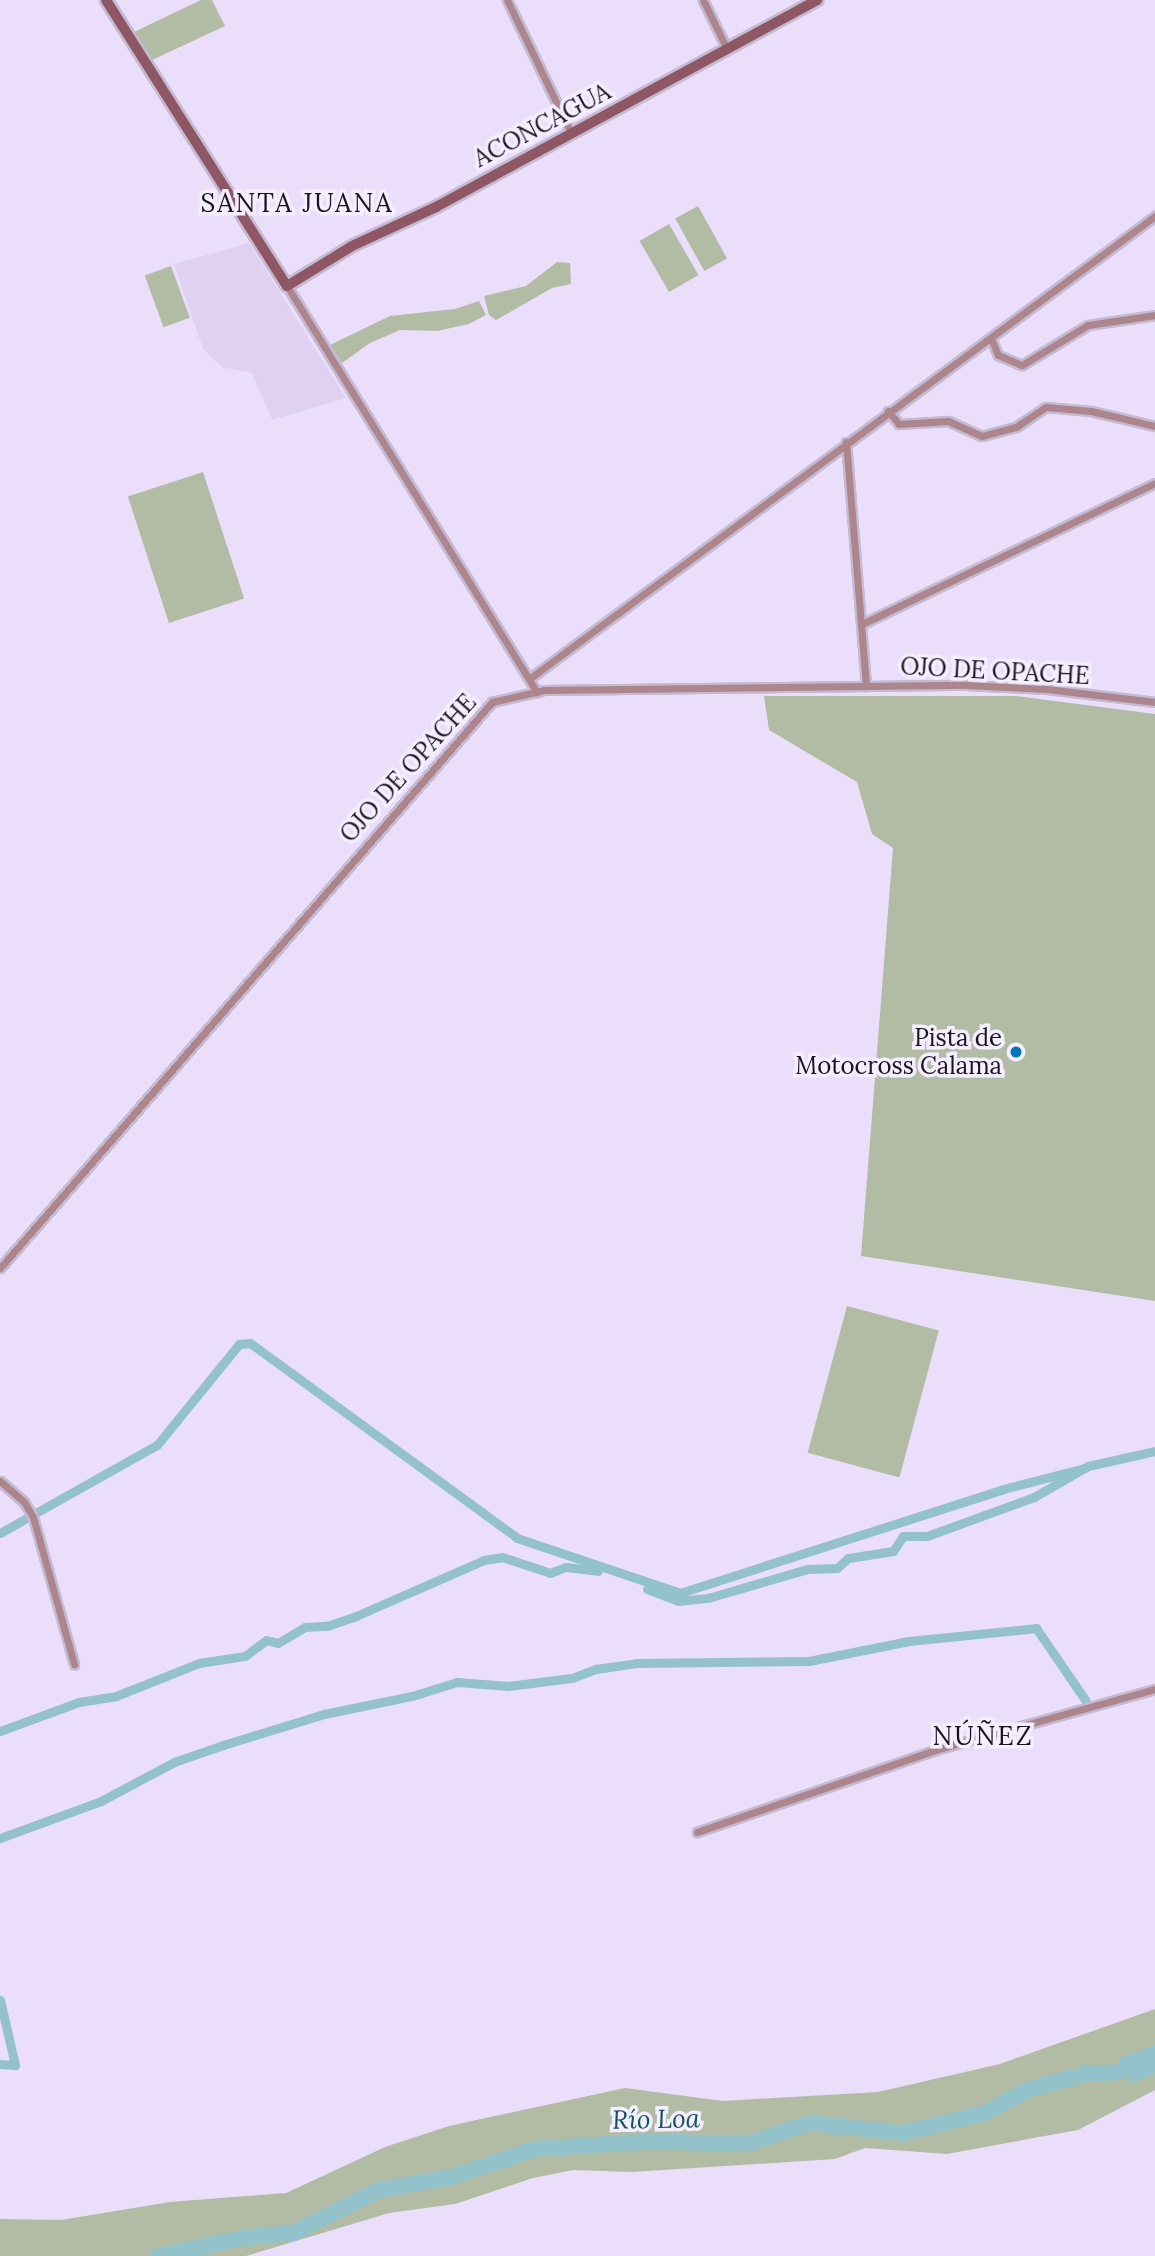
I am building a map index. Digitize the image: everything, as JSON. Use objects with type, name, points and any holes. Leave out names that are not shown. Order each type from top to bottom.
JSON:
[{"type":"street","points":[[106,0],[288,286],[537,692]]},
{"type":"street","points":[[507,0],[571,134]]},
{"type":"street","points":[[703,0],[727,49]]},
{"type":"street","name":"ACONCAGUA","points":[[288,286],[352,246],[571,134],[817,0]]},
{"type":"street","points":[[530,679],[846,442],[1155,216]]},
{"type":"street","points":[[991,338],[998,355],[1022,365],[1088,325],[1155,315]]},
{"type":"street","points":[[888,411],[899,424],[948,421],[982,436],[1016,427],[1046,407],[1091,411],[1155,426]]},
{"type":"street","points":[[846,442],[866,686]]},
{"type":"street","points":[[862,624],[1155,483]]},
{"type":"street","name":"OJO DE OPACHE","points":[[0,1268],[476,716],[492,702],[537,692],[866,686],[1046,689],[1155,702]]},
{"type":"street","points":[[0,1481],[31,1514],[74,1664]]},
{"type":"street","points":[[697,1832],[936,1750],[1155,1689]]},
{"type":"shaded area","points":[[201,0],[212,0],[225,26],[150,61],[132,33]]},
{"type":"shaded area","points":[[698,206],[727,258],[704,271],[675,219]]},
{"type":"shaded area","points":[[669,224],[698,275],[669,292],[640,241]]},
{"type":"shaded area","points":[[249,243],[346,398],[272,420],[252,373],[222,367],[203,349],[174,264]]},
{"type":"shaded area","points":[[557,262],[570,263],[571,284],[552,288],[496,320],[489,315],[484,296],[526,286]]},
{"type":"shaded area","points":[[171,266],[190,318],[163,327],[145,276]]},
{"type":"shaded area","points":[[479,301],[486,315],[469,324],[437,331],[400,330],[370,343],[342,363],[330,345],[390,316],[455,309]]},
{"type":"shaded area","points":[[203,472],[244,598],[169,623],[128,496]]},
{"type":"shaded area","name":"Pista de Motocross Calama","points":[[764,696],[1016,696],[1155,714],[1155,1301],[861,1256],[893,848],[872,834],[857,782],[769,730]]},
{"type":"shaded area","points":[[847,1306],[939,1331],[899,1477],[808,1453]]},
{"type":"shaded area","points":[[1155,2009],[1155,2090],[1078,2130],[947,2154],[865,2148],[835,2159],[632,2172],[573,2170],[533,2178],[455,2204],[389,2213],[246,2256],[0,2256],[0,2219],[61,2220],[170,2202],[286,2193],[385,2147],[449,2126],[625,2088],[723,2101],[878,2092],[1000,2064]]},
{"type":"shaded area","points":[[1155,2045],[1155,2074],[1130,2084],[1118,2059]]},
{"type":"waterway","points":[[0,1533],[157,1445],[239,1344],[250,1343],[517,1538],[680,1593],[1003,1489],[1085,1468]]},
{"type":"waterway","points":[[647,1589],[678,1601],[708,1598],[807,1569],[837,1568],[848,1558],[893,1551],[903,1536],[927,1536],[1034,1497],[1088,1466],[1155,1451]]},
{"type":"waterway","points":[[0,1731],[79,1702],[116,1696],[199,1663],[245,1656],[266,1640],[278,1643],[305,1627],[327,1626],[356,1616],[484,1560],[502,1557],[550,1573],[566,1567],[598,1571]]},
{"type":"waterway","points":[[0,1838],[101,1801],[174,1762],[223,1745],[324,1714],[412,1696],[457,1682],[508,1686],[572,1678],[596,1669],[637,1663],[809,1661],[909,1641],[1036,1628],[1086,1701]]},
{"type":"waterway","points":[[0,2000],[15,2065],[0,2064]]},
{"type":"waterway","name":"Río Loa","points":[[158,2256],[247,2237],[293,2233],[379,2190],[452,2177],[535,2149],[652,2141],[727,2144],[753,2142],[809,2123],[903,2133],[985,2113],[1027,2090],[1085,2074],[1118,2072],[1155,2058]]},
{"type":"place","name":"Pista de Motocross Calama","points":[[1016,1052]]},
{"type":"district","name":"SANTA JUANA","points":[[297,203]]},
{"type":"district","name":"NÚÑEZ","points":[[983,1736]]}]
